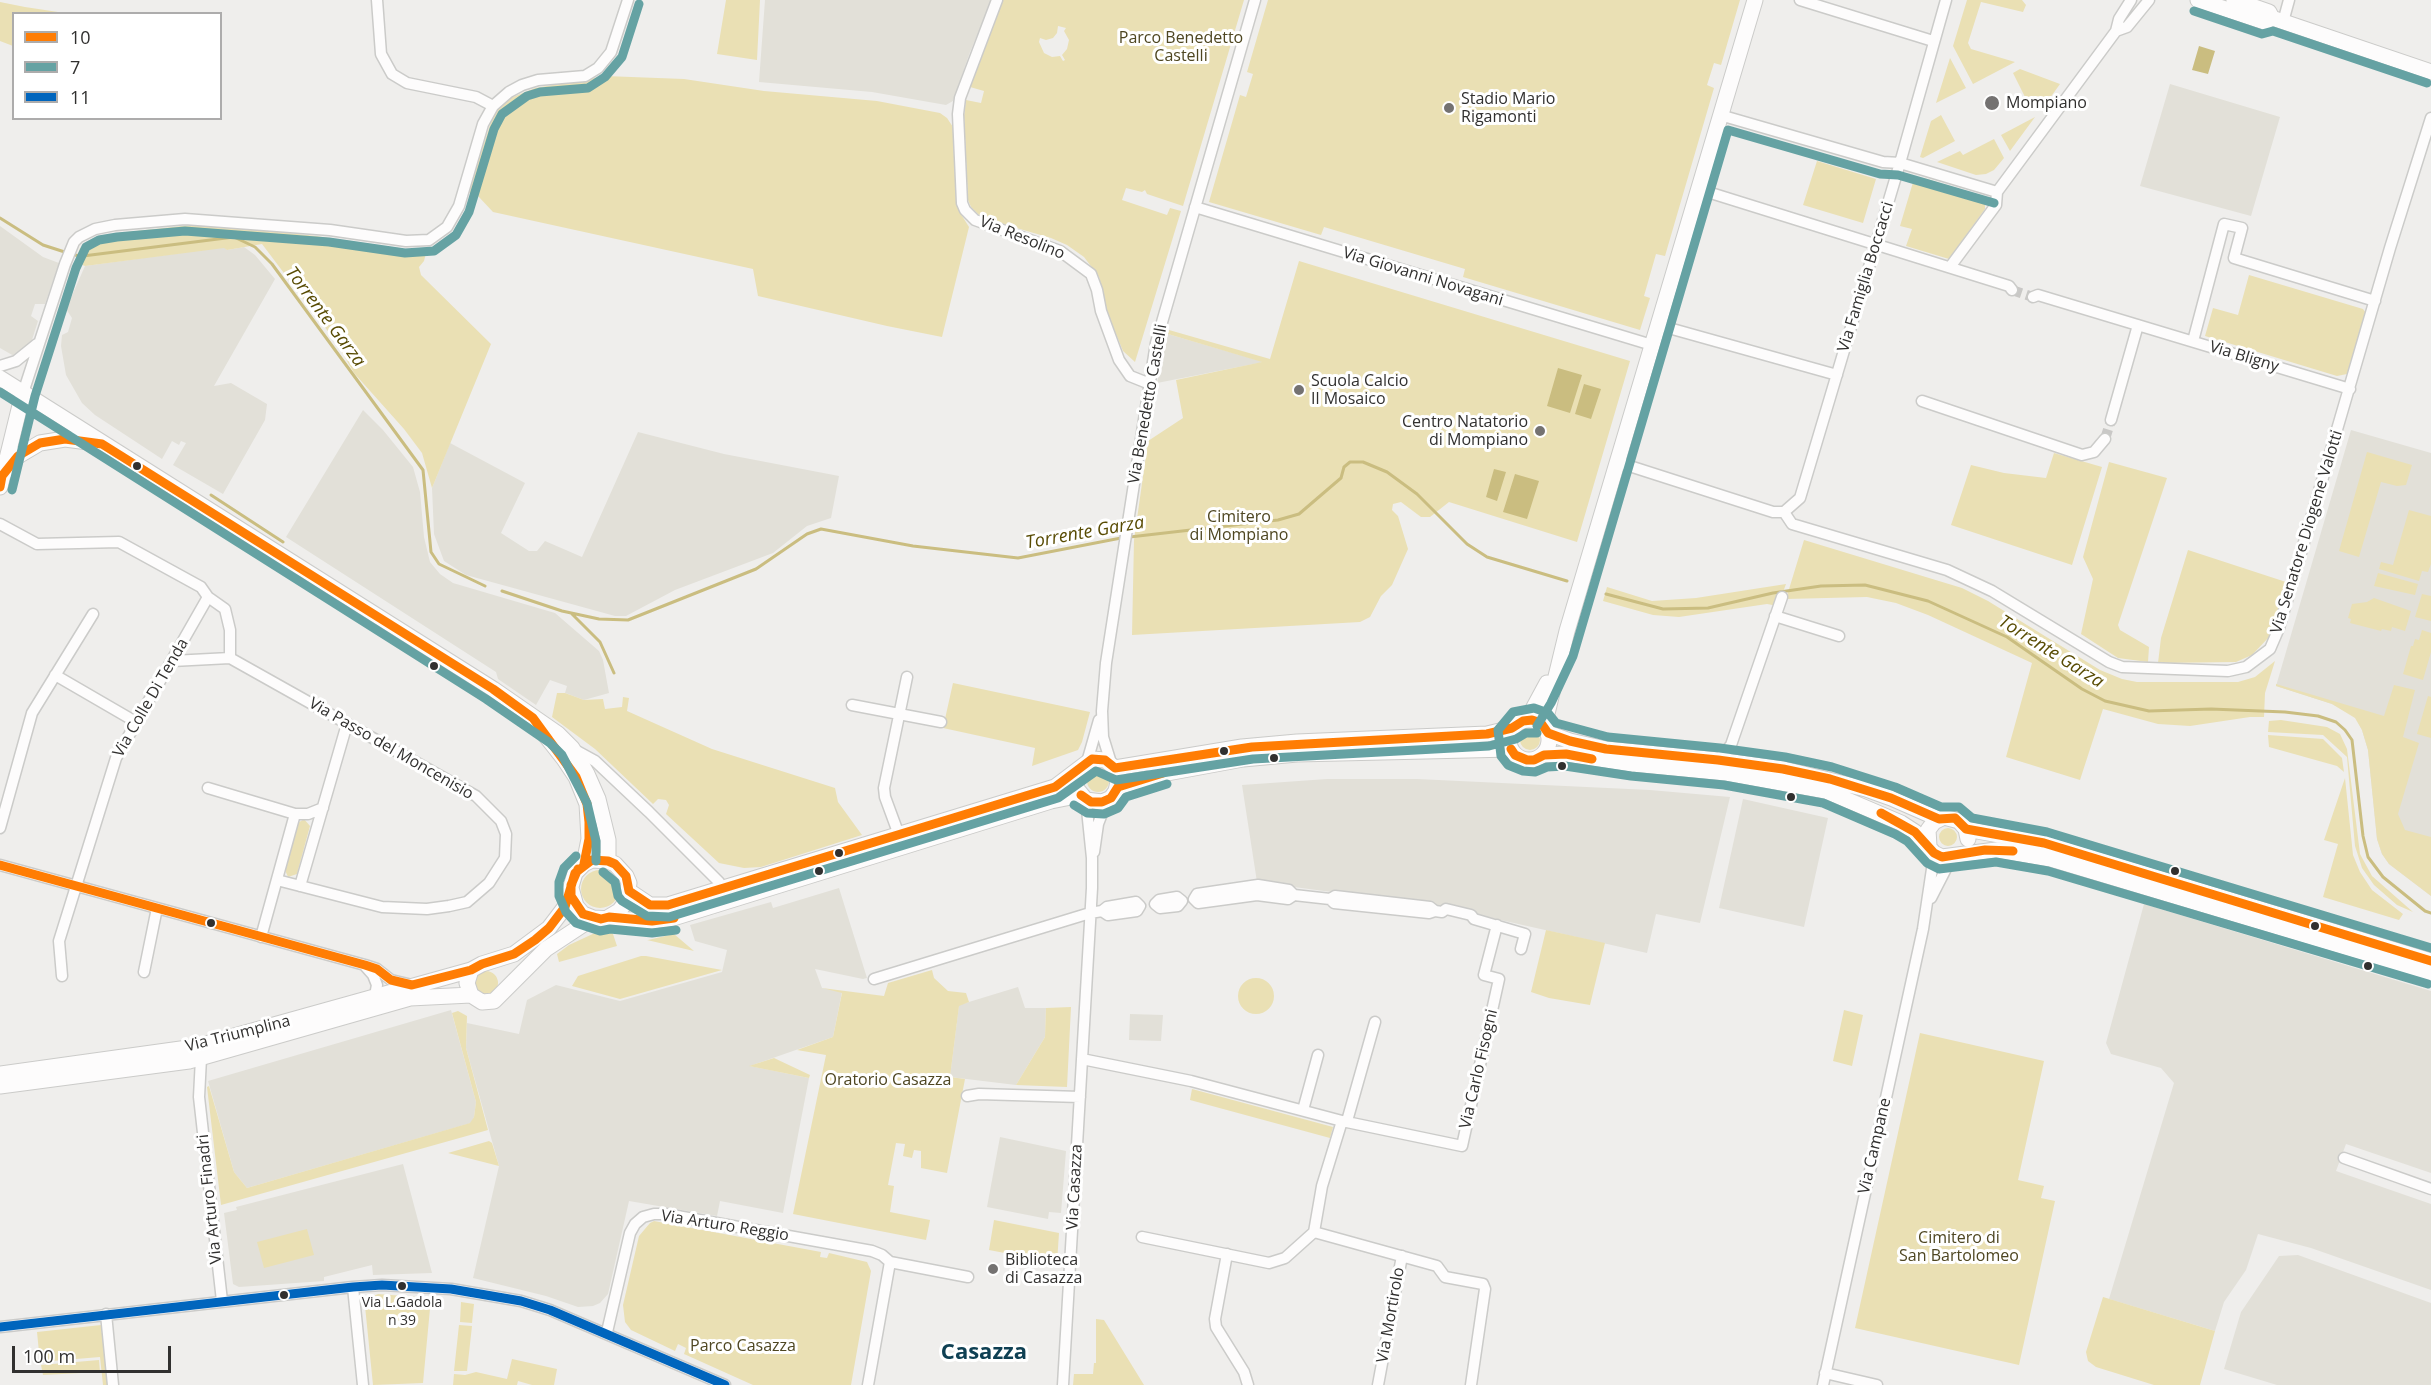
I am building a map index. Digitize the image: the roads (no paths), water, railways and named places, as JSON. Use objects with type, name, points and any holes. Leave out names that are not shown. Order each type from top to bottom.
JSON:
[{"type":"main road","points":[[1544,755],[1549,744],[1546,730],[1567,631],[1755,0]]},
{"type":"main road","points":[[2198,0],[2265,22],[2277,20]]},
{"type":"main road","points":[[2234,0],[2269,12],[2277,20],[2431,72]]},
{"type":"main road","points":[[0,378],[493,689],[558,734],[572,748],[598,800],[608,840],[608,861]]},
{"type":"main road","points":[[1,481],[23,393]]},
{"type":"main road","points":[[1,481],[18,456],[40,443],[64,439],[102,444]]},
{"type":"main road","points":[[1527,720],[1561,653]]},
{"type":"main road","points":[[533,718],[576,777],[587,804],[589,839],[584,864]]},
{"type":"main road","points":[[1113,766],[1242,747],[1297,742],[1487,734],[1512,728],[1519,722],[1536,721],[1546,730],[1570,741],[1605,749],[1718,760],[1783,769],[1830,779],[1892,798],[1939,819],[1955,818],[1966,829],[2044,843],[2431,962]]},
{"type":"main road","points":[[1512,728],[1509,738],[1511,749],[1521,759],[1534,760],[1544,755],[1566,754],[1632,764],[1726,773],[1826,791],[1901,822],[1942,857],[1985,850],[2002,850],[2051,859],[2431,973]]},
{"type":"main road","points":[[1118,787],[1167,772],[1243,759],[1354,751],[1511,749]]},
{"type":"main road","points":[[570,885],[571,896],[576,906],[583,914],[593,918],[609,917],[652,921],[670,919],[1042,804],[1083,798],[1096,803],[1107,801],[1118,787],[1119,777],[1113,766],[1099,759],[1082,767],[1055,787],[669,905],[656,907],[629,891]]},
{"type":"main road","points":[[1082,767],[1076,784],[1083,798]]},
{"type":"main road","points":[[1930,847],[1928,830],[1939,819]]},
{"type":"main road","points":[[1955,856],[1967,843],[1966,829]]},
{"type":"main road","points":[[584,864],[592,860],[608,861],[621,869],[629,883],[626,902],[619,911],[609,917]]},
{"type":"main road","name":"Via Triumplina","points":[[0,1074],[195,1047],[471,970],[514,954],[549,928],[565,908],[575,873],[584,864]]},
{"type":"main road","name":"Via Triumplina","points":[[0,1086],[195,1060],[410,998],[471,995],[488,1002],[500,997],[546,950],[593,918]]},
{"type":"main road","points":[[488,963],[500,969],[503,974],[506,980],[504,992]]},
{"type":"main road","points":[[471,970],[466,982],[471,995]]},
{"type":"street","points":[[377,0],[381,54],[392,74],[406,83],[476,97],[493,106]]},
{"type":"street","points":[[23,393],[65,264],[74,242],[88,232],[103,227],[185,219],[330,230],[406,241],[429,240],[442,232],[456,212],[483,124],[493,106],[509,92],[522,85],[538,80],[585,76],[598,69],[611,52],[628,0]]},
{"type":"street","name":"Via Resolino","points":[[997,0],[960,98],[958,114],[962,203],[969,216],[975,220],[1059,251],[1091,274],[1101,311],[1119,360],[1130,376],[1150,384]]},
{"type":"street","name":"Via Benedetto Castelli","points":[[1113,766],[1103,737],[1102,711],[1106,663],[1150,384],[1163,316],[1255,0]]},
{"type":"street","points":[[1800,0],[1934,40]]},
{"type":"street","name":"Via Famiglia Boccacci","points":[[1784,512],[1800,498],[1946,0]]},
{"type":"street","points":[[1950,267],[1996,205],[1998,192],[2116,30],[2131,0]]},
{"type":"street","points":[[2116,30],[2127,27],[2149,0]]},
{"type":"street","points":[[2277,20],[2289,0]]},
{"type":"street","points":[[1720,115],[1998,192]]},
{"type":"street","name":"Via Senatore Diogene Valotti","points":[[1617,462],[1773,512],[1784,512],[1792,524],[1935,566],[1970,579],[2122,667],[2228,671],[2240,669],[2270,649],[2276,638],[2431,118]]},
{"type":"street","points":[[1698,189],[2012,287]]},
{"type":"street","name":"Via Giovanni Novagani","points":[[1195,207],[1652,345]]},
{"type":"street","points":[[2193,341],[2224,224],[2242,228],[2234,258],[2375,301]]},
{"type":"street","name":"Via Bligny","points":[[2036,294],[2350,389]]},
{"type":"street","points":[[1658,325],[1836,375]]},
{"type":"street","points":[[2111,420],[2138,325]]},
{"type":"street","points":[[0,366],[16,361],[40,342]]},
{"type":"street","points":[[1922,401],[2082,455],[2094,452],[2105,439]]},
{"type":"street","points":[[0,524],[37,544],[119,542],[201,587],[208,597],[225,609],[230,630],[230,658],[172,661]]},
{"type":"street","name":"Via Colle Di Tenda","points":[[62,976],[59,941],[116,758],[208,597]]},
{"type":"street","points":[[1718,760],[1731,745],[1782,597]]},
{"type":"street","points":[[0,828],[32,713],[93,614]]},
{"type":"street","points":[[1775,616],[1839,636]]},
{"type":"street","points":[[185,638],[188,652],[196,660]]},
{"type":"street","name":"Via Passo del Moncenisio","points":[[230,658],[476,796],[501,821],[506,834],[505,858],[489,883],[467,902],[427,909],[382,907],[277,880]]},
{"type":"street","points":[[55,675],[136,722]]},
{"type":"street","points":[[899,835],[884,788],[907,677]]},
{"type":"street","points":[[852,705],[941,722]]},
{"type":"street","name":"Via Benedetto Castelli","points":[[1082,767],[1102,711]]},
{"type":"street","points":[[300,886],[347,724]]},
{"type":"street","points":[[572,748],[595,761],[649,812],[719,882],[722,890]]},
{"type":"street","points":[[208,788],[295,814],[308,814],[323,808]]},
{"type":"street","name":"Via Casazza","points":[[1063,1385],[1092,858],[1083,798]]},
{"type":"street","name":"Via Casazza","points":[[1092,858],[1097,845],[1098,824],[1107,801]]},
{"type":"street","points":[[261,938],[295,814]]},
{"type":"street","name":"Via Campane","points":[[1823,1385],[1927,907],[1932,869],[1930,847]]},
{"type":"street","name":"Via Campane","points":[[1927,907],[1955,856]]},
{"type":"street","points":[[0,865],[365,965],[377,969],[391,981],[412,985]]},
{"type":"street","points":[[874,980],[1090,913],[1102,911],[1108,915],[1137,911],[1140,906],[1155,904],[1160,908],[1178,906],[1188,900],[1198,903],[1257,895],[1288,899],[1294,895],[1330,899],[1334,903],[1429,913],[1446,909],[1471,915],[1474,919],[1525,934],[1521,949]]},
{"type":"street","points":[[144,972],[157,908]]},
{"type":"street","name":"Via Carlo Fisogni","points":[[1082,1059],[1191,1081],[1344,1121],[1462,1146],[1499,979],[1484,975],[1497,925]]},
{"type":"street","points":[[365,965],[373,975],[376,985],[375,996]]},
{"type":"street","points":[[1142,1237],[1269,1263],[1278,1262],[1314,1232],[1322,1186],[1375,1022]]},
{"type":"street","points":[[1303,1110],[1318,1055]]},
{"type":"street","name":"Via Arturo Finadri","points":[[195,1060],[222,1301]]},
{"type":"street","points":[[967,1096],[979,1094],[1080,1097]]},
{"type":"street","points":[[2344,1158],[2431,1189]]},
{"type":"street","name":"Via Arturo Reggio","points":[[607,1332],[630,1233],[643,1217],[654,1214],[666,1214],[872,1251],[882,1254],[890,1262],[968,1277]]},
{"type":"street","points":[[1314,1232],[1402,1256]]},
{"type":"street","points":[[1227,1254],[1215,1319],[1216,1327],[1244,1372],[1248,1385]]},
{"type":"street","name":"Via Mortirolo","points":[[1378,1385],[1402,1256],[1437,1266],[1445,1277],[1483,1284],[1485,1288],[1471,1385]]},
{"type":"street","points":[[868,1385],[890,1262]]},
{"type":"street","points":[[0,1327],[353,1287],[412,1286],[484,1293],[550,1310],[607,1332],[725,1385]]},
{"type":"street","points":[[353,1287],[363,1385]]},
{"type":"street","points":[[105,1314],[113,1385]]},
{"type":"street","points":[[1825,1373],[1877,1385]]},
{"type":"waterway","name":"Torrente Garza","points":[[0,218],[43,245],[74,255],[83,256],[234,237],[255,247],[272,264],[423,470],[431,552],[439,564],[485,586]]},
{"type":"waterway","name":"Torrente Garza","points":[[502,591],[562,611],[599,619],[628,620],[756,569],[807,534],[821,529],[913,546],[1018,558],[1121,538],[1278,520],[1299,514],[1341,478],[1344,467],[1350,462],[1363,462],[1387,472],[1417,494],[1467,544],[1487,557],[1567,581]]},
{"type":"waterway","points":[[211,495],[283,542]]},
{"type":"waterway","name":"Torrente Garza","points":[[1606,594],[1663,609],[1708,608],[1773,593],[1821,586],[1865,585],[1928,601],[2007,637],[2082,689],[2105,701],[2149,711],[2211,709],[2285,712],[2318,716],[2336,722],[2352,740],[2363,836],[2368,857],[2383,877],[2425,911],[2431,913]]},
{"type":"waterway","points":[[572,614],[600,642],[614,673]]},
{"type":"tunnel","points":[[2012,290],[2033,297]]},
{"type":"tunnel","points":[[2105,439],[2111,420]]},
{"type":"place","name":"Mompiano","points":[[1992,103]]},
{"type":"place","name":"Stadio Mario Rigamonti","points":[[1449,108]]},
{"type":"place","name":"Scuola Calcio Il Mosaico","points":[[1299,390]]},
{"type":"place","name":"Centro Natatorio di Mompiano","points":[[1540,431]]},
{"type":"place","name":"Biblioteca di Casazza","points":[[993,1269]]},
{"type":"place","name":"Via L.Gadola n 39","points":[[402,1286]]},
{"type":"district","name":"Casazza","points":[[984,1353]]},
{"type":"park label","name":"Parco Benedetto Castelli","points":[[1181,47]]},
{"type":"park label","name":"Cimitero di Mompiano","points":[[1239,526]]},
{"type":"park label","name":"Oratorio Casazza","points":[[888,1080]]},
{"type":"park label","name":"Cimitero di San Bartolomeo","points":[[1959,1247]]},
{"type":"park label","name":"Parco Casazza","points":[[743,1346]]}]
